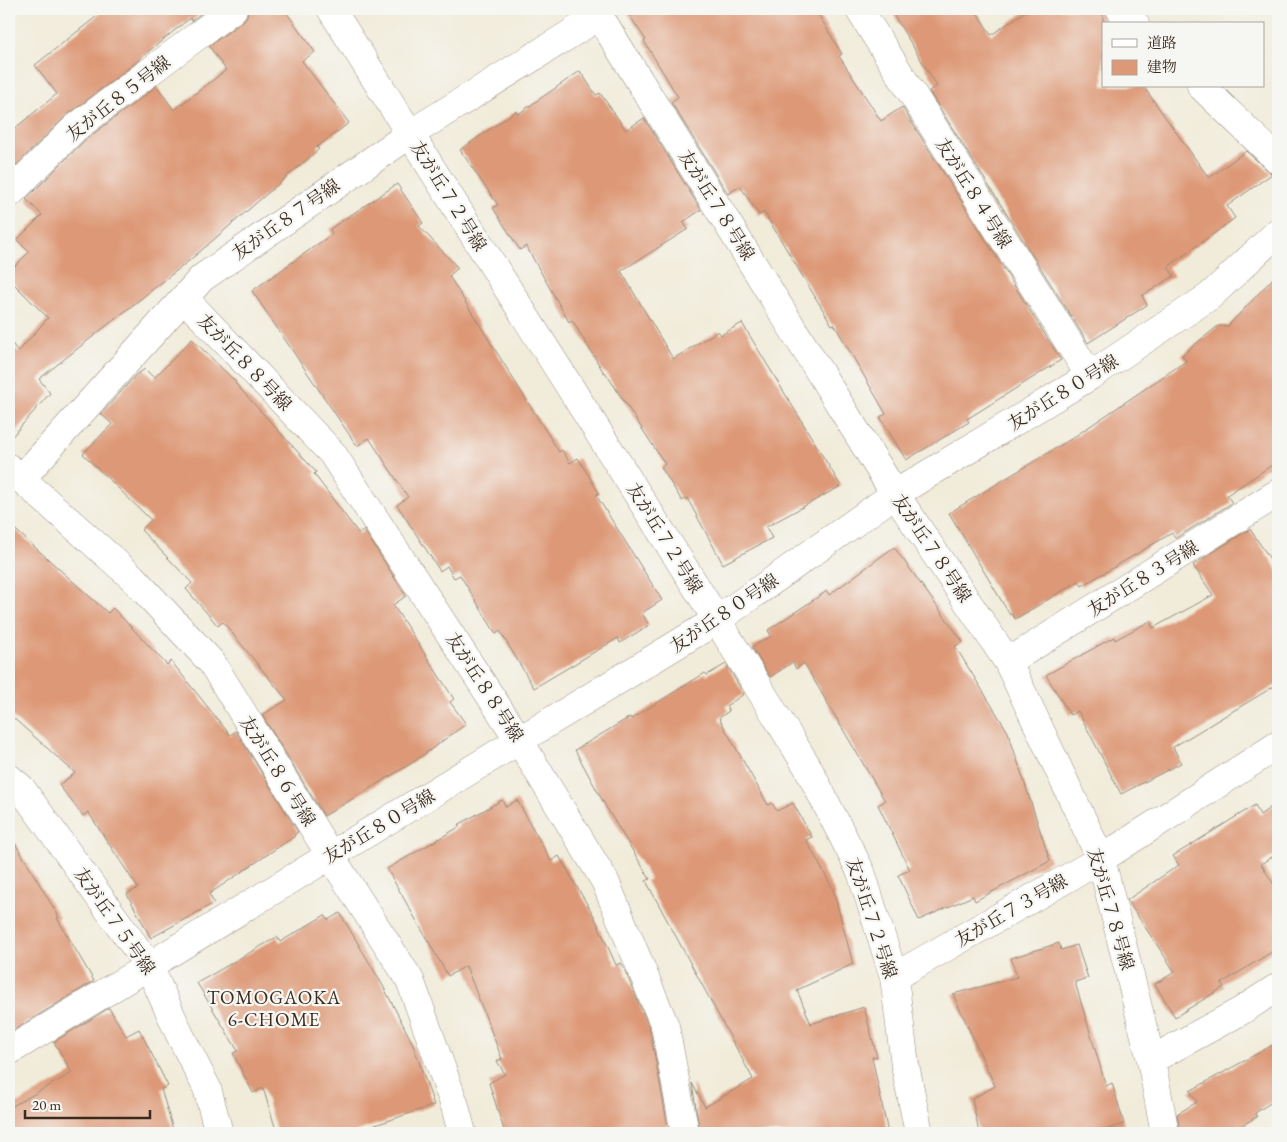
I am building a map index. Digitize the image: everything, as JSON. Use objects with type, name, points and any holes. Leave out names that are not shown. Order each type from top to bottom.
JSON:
[{"type":"street","name":"友が丘８５号線","points":[[9,194],[75,128],[233,9]]},
{"type":"street","name":"友が丘７２号線","points":[[331,9],[717,620],[806,766],[861,872],[894,977],[904,1065],[919,1133]]},
{"type":"street","name":"友が丘８４号線","points":[[859,9],[1090,376]]},
{"type":"street","points":[[1120,9],[1133,22]]},
{"type":"street","name":"友が丘８７号線","points":[[15,473],[202,278],[410,134],[597,13]]},
{"type":"street","name":"友が丘７８号線","points":[[597,13],[895,494],[1008,662],[1101,859],[1151,1060],[1165,1133]]},
{"type":"street","points":[[1203,88],[1278,160]]},
{"type":"street","name":"友が丘８０号線","points":[[9,1051],[717,620],[895,494],[1090,376],[1210,296],[1278,232]]},
{"type":"street","name":"友が丘８８号線","points":[[184,298],[332,453],[519,740],[605,881],[665,1026],[685,1133]]},
{"type":"street","name":"友が丘８６号線","points":[[15,473],[132,577],[212,663],[330,855],[410,980],[455,1106],[462,1133]]},
{"type":"street","name":"友が丘８３号線","points":[[1008,662],[1278,493]]},
{"type":"street","name":"友が丘７３号線","points":[[894,977],[1101,859],[1278,745]]},
{"type":"street","name":"友が丘７５号線","points":[[9,778],[21,788],[149,966],[180,1035],[207,1088],[219,1133]]},
{"type":"street","points":[[1151,1060],[1241,1011],[1278,987]]},
{"type":"building","points":[[106,9],[207,9],[191,21],[190,18],[66,116],[9,172],[9,133],[57,94],[35,65]]},
{"type":"building","points":[[248,9],[284,9],[315,52],[302,61],[349,123],[317,147],[319,149],[190,260],[39,379],[50,393],[9,440],[9,339],[18,352],[48,318],[9,279],[9,272],[29,252],[17,240],[42,215],[26,199],[85,140],[157,86],[174,110],[226,70],[209,46],[243,21],[247,16]]},
{"type":"building","points":[[625,9],[815,9],[842,54],[839,56],[881,121],[902,107],[1061,360],[967,419],[969,422],[906,460],[880,417],[886,414],[834,324],[832,325],[764,212],[759,215],[740,186],[728,194],[671,102],[678,97],[644,41],[646,40]]},
{"type":"building","points":[[890,9],[975,9],[991,35],[1029,9],[1103,9],[1102,88],[1144,88],[1209,178],[1246,151],[1272,174],[1227,206],[1235,218],[1168,267],[1174,276],[1142,296],[1147,305],[1088,343],[929,91],[937,86]]},
{"type":"building","points":[[580,71],[596,95],[600,93],[626,130],[644,118],[701,210],[683,222],[688,229],[621,271],[673,359],[718,331],[721,335],[742,323],[841,486],[766,527],[772,538],[723,564],[687,498],[682,501],[661,467],[665,464],[604,373],[572,320],[569,322],[526,246],[520,250],[493,208],[498,205],[460,150],[516,111],[518,114]]},
{"type":"building","points":[[397,184],[423,223],[419,226],[458,268],[449,276],[559,452],[562,450],[570,463],[578,458],[599,493],[596,495],[662,600],[642,613],[649,625],[620,643],[618,638],[534,688],[500,631],[496,634],[460,575],[454,578],[447,566],[440,571],[397,505],[408,497],[369,438],[357,446],[252,291],[332,234],[330,229]]},
{"type":"building","points":[[1278,273],[1278,461],[1227,495],[1232,503],[1176,538],[1172,533],[1082,586],[1079,581],[1015,619],[1012,614],[1010,615],[949,513],[1071,439],[1186,361],[1182,355],[1218,326],[1228,326]]},
{"type":"building","points":[[192,339],[236,382],[316,472],[314,474],[359,534],[364,530],[406,596],[393,605],[454,699],[450,702],[466,724],[412,763],[324,816],[262,715],[287,700],[223,622],[218,626],[186,589],[192,583],[141,530],[151,520],[83,454],[112,424],[101,414],[136,375],[145,369],[154,378]]},
{"type":"building","points":[[9,524],[108,613],[113,608],[167,665],[171,661],[230,735],[236,731],[298,832],[295,836],[209,894],[214,903],[151,938],[127,894],[138,888],[88,812],[83,816],[59,785],[75,773],[9,714]]},
{"type":"building","points":[[1250,529],[1278,571],[1278,684],[1173,747],[1181,763],[1121,794],[1078,711],[1070,715],[1046,675],[1114,637],[1115,640],[1150,621],[1153,628],[1213,595],[1193,565]]},
{"type":"building","points":[[894,547],[963,642],[955,646],[1008,732],[1050,861],[975,901],[973,896],[919,920],[898,875],[910,870],[878,805],[885,801],[804,663],[796,669],[793,662],[770,677],[752,647],[771,636],[768,630],[827,591],[829,595]]},
{"type":"building","points":[[726,664],[744,694],[726,706],[729,711],[719,718],[768,805],[772,803],[777,811],[793,803],[812,837],[806,840],[833,889],[853,964],[797,990],[811,1024],[864,1007],[877,1057],[872,1057],[888,1133],[700,1133],[692,1083],[705,1107],[753,1079],[646,881],[650,879],[606,807],[575,750],[630,717],[631,719],[705,673],[707,675]]},
{"type":"building","points":[[502,800],[506,807],[517,800],[551,861],[559,856],[594,916],[616,965],[621,963],[623,966],[650,1030],[669,1133],[505,1133],[489,1083],[505,1074],[497,1061],[502,1059],[466,966],[448,976],[387,869]]},
{"type":"building","points":[[1278,802],[1278,853],[1261,864],[1278,891],[1278,948],[1222,983],[1224,987],[1175,1017],[1155,984],[1175,972],[1127,900],[1179,865],[1173,856],[1255,805],[1260,815]]},
{"type":"building","points":[[9,833],[59,917],[57,918],[94,981],[9,1033]]},
{"type":"building","points":[[340,913],[382,984],[412,1042],[434,1105],[352,1133],[277,1133],[263,1088],[253,1093],[233,1053],[238,1051],[197,983],[277,937],[280,942],[325,915],[328,920]]},
{"type":"building","points":[[1059,943],[1061,950],[1077,945],[1088,978],[1075,982],[1106,1086],[1112,1083],[1124,1124],[1095,1133],[979,1133],[972,1099],[995,1086],[953,994],[1017,977],[1011,958]]},
{"type":"building","points":[[109,1008],[126,1036],[139,1029],[168,1086],[161,1089],[174,1133],[9,1133],[9,1108],[72,1073],[54,1042]]},
{"type":"building","points":[[1278,1042],[1278,1098],[1255,1113],[1257,1117],[1228,1133],[1180,1133],[1177,1114],[1197,1102],[1190,1091]]},
{"type":"district","name":"TOMOGAOKA 6-CHOME","points":[[274,1008]]}]
